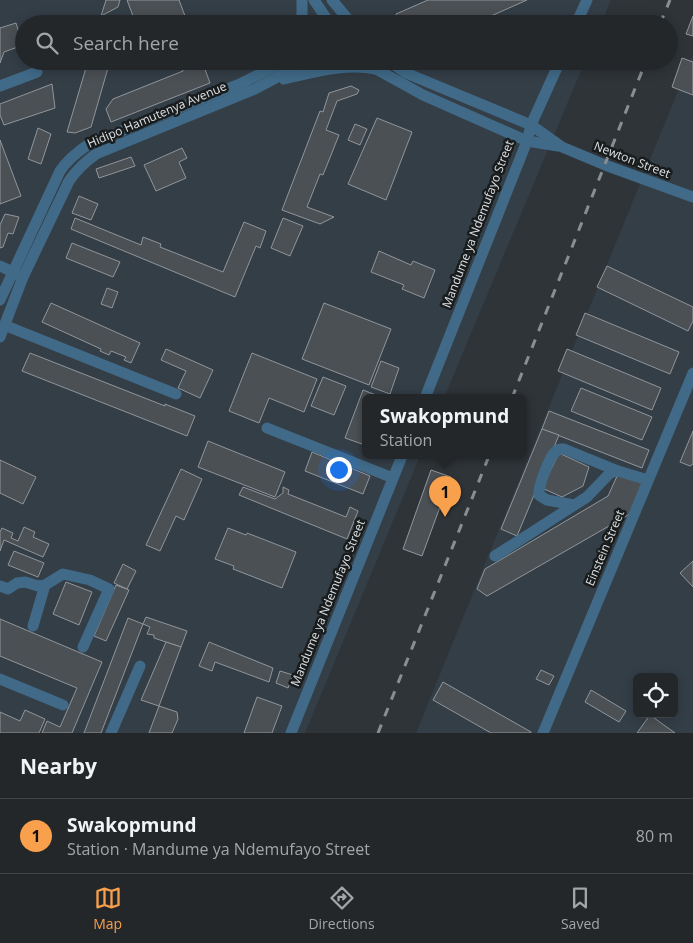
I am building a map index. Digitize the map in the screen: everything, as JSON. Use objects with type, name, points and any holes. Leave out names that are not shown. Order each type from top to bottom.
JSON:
[{"type":"street","points":[[302,0],[302,15]]},
{"type":"street","points":[[314,0],[324,15]]},
{"type":"street","points":[[332,0],[345,15]]},
{"type":"street","points":[[580,15],[587,0]]},
{"type":"street","name":"Hidipo Hamutenya Avenue","points":[[0,300],[60,171],[66,161],[77,151],[89,144],[242,84],[266,70]]},
{"type":"street","name":"Hidipo Hamutenya Avenue","points":[[0,336],[23,277],[76,170],[96,154],[273,81],[292,70]]},
{"type":"street","points":[[273,81],[328,70]]},
{"type":"street","name":"Mandume ya Ndemufayo Street","points":[[380,70],[423,95],[526,141],[427,394]]},
{"type":"street","points":[[402,70],[531,125]]},
{"type":"street","points":[[526,141],[531,125],[556,70]]},
{"type":"street","points":[[0,86],[37,72]]},
{"type":"street","name":"Newton Street","points":[[531,125],[562,147],[693,197]]},
{"type":"street","name":"Newton Street","points":[[526,141],[562,147]]},
{"type":"street","points":[[0,266],[23,277]]},
{"type":"street","points":[[4,325],[176,394]]},
{"type":"street","name":"Einstein Street","points":[[542,733],[693,373]]},
{"type":"street","points":[[267,428],[393,478]]},
{"type":"street","points":[[574,505],[547,500],[539,495],[544,475],[555,451],[559,449],[648,480]]},
{"type":"street","name":"Mandume ya Ndemufayo Street","points":[[291,733],[401,459]]},
{"type":"street","points":[[495,556],[587,497],[610,473],[618,471]]},
{"type":"street","points":[[0,586],[8,589],[17,583],[25,582],[38,586],[63,574],[90,580],[109,589],[82,647]]},
{"type":"street","points":[[33,626],[45,584]]},
{"type":"street","points":[[111,733],[140,666]]},
{"type":"street","points":[[0,679],[63,705]]},
{"type":"shaded area","points":[[0,0],[611,0],[605,15],[15,15],[15,70],[581,70],[446,394],[362,394],[362,459],[419,459],[305,733],[0,733]]},
{"type":"shaded area","points":[[693,54],[693,733],[416,733]]},
{"type":"building","points":[[106,0],[120,0],[118,7],[101,15]]},
{"type":"building","points":[[127,0],[179,0],[185,15],[133,15]]},
{"type":"building","points":[[428,0],[527,0],[493,15],[396,14]]},
{"type":"building","points":[[693,16],[693,36],[686,34]]},
{"type":"building","points":[[15,23],[15,48],[4,52],[0,63],[0,28]]},
{"type":"building","points":[[682,58],[693,62],[693,95],[672,87]]},
{"type":"building","points":[[85,70],[107,70],[91,127],[75,133],[67,132]]},
{"type":"building","points":[[205,70],[210,83],[111,122],[106,109],[113,99],[183,71]]},
{"type":"building","points":[[52,84],[55,108],[4,125],[0,115],[0,104]]},
{"type":"building","points":[[351,86],[359,90],[357,94],[337,101],[326,130],[339,135],[323,175],[320,174],[307,207],[334,217],[320,224],[282,210],[320,111],[323,112],[329,93]]},
{"type":"building","points":[[377,118],[412,132],[386,200],[348,184]]},
{"type":"building","points":[[355,124],[367,129],[360,145],[348,140]]},
{"type":"building","points":[[38,128],[51,134],[41,164],[28,159]]},
{"type":"building","points":[[0,140],[21,196],[0,204]]},
{"type":"building","points":[[182,148],[187,158],[179,162],[186,178],[156,191],[144,165]]},
{"type":"building","points":[[131,157],[135,166],[99,178],[96,169]]},
{"type":"building","points":[[79,196],[98,204],[91,220],[72,213]]},
{"type":"building","points":[[5,214],[19,217],[13,234],[8,233],[3,247],[0,248],[0,225]]},
{"type":"building","points":[[75,218],[141,245],[143,237],[161,244],[160,247],[223,272],[244,222],[266,231],[260,248],[256,246],[235,297],[71,229]]},
{"type":"building","points":[[283,218],[303,226],[290,256],[271,248]]},
{"type":"building","points":[[72,243],[120,262],[113,277],[66,258]]},
{"type":"building","points":[[379,251],[411,265],[413,261],[435,270],[424,298],[402,289],[404,285],[371,272]]},
{"type":"building","points":[[607,266],[693,307],[693,321],[688,331],[597,287]]},
{"type":"building","points":[[107,288],[118,292],[112,308],[101,304]]},
{"type":"building","points":[[51,303],[140,343],[131,363],[124,360],[126,357],[111,351],[109,355],[100,351],[101,349],[42,322]]},
{"type":"building","points":[[324,303],[391,329],[369,385],[302,359]]},
{"type":"building","points":[[585,313],[679,352],[670,374],[576,335]]},
{"type":"building","points":[[166,349],[213,370],[200,398],[178,388],[186,371],[161,360]]},
{"type":"building","points":[[567,349],[661,388],[652,410],[558,371]]},
{"type":"building","points":[[30,353],[195,416],[187,436],[22,371]]},
{"type":"building","points":[[252,353],[317,379],[304,412],[269,398],[259,423],[229,411]]},
{"type":"building","points":[[381,361],[399,368],[390,394],[371,387]]},
{"type":"building","points":[[323,377],[346,386],[334,415],[311,406]]},
{"type":"building","points":[[581,388],[652,417],[642,440],[571,411]]},
{"type":"building","points":[[363,390],[374,394],[362,394],[362,444],[345,438]]},
{"type":"building","points":[[549,411],[649,450],[642,468],[542,429]]},
{"type":"building","points":[[542,429],[559,435],[517,536],[501,529]]},
{"type":"building","points":[[693,431],[693,464],[690,466],[680,462]]},
{"type":"building","points":[[208,441],[285,472],[275,497],[198,467]]},
{"type":"building","points":[[312,452],[370,476],[363,494],[305,471]]},
{"type":"building","points":[[559,453],[589,467],[583,486],[562,497],[542,488]]},
{"type":"building","points":[[0,460],[36,477],[23,504],[0,493]]},
{"type":"building","points":[[181,469],[202,479],[184,520],[176,516],[160,551],[146,545]]},
{"type":"building","points":[[431,470],[451,477],[422,556],[403,549]]},
{"type":"building","points":[[618,474],[642,483],[630,514],[487,596],[477,589],[485,569],[608,496]]},
{"type":"building","points":[[243,487],[275,499],[283,493],[283,487],[289,490],[288,494],[346,517],[350,507],[358,511],[347,539],[239,495]]},
{"type":"building","points":[[24,527],[35,532],[33,537],[49,544],[43,557],[4,540],[0,551],[0,532],[2,528],[13,533],[11,538],[18,541]]},
{"type":"building","points":[[228,528],[246,535],[247,533],[296,552],[282,588],[233,569],[234,566],[215,559]]},
{"type":"building","points":[[14,551],[44,563],[38,577],[8,565]]},
{"type":"building","points":[[693,561],[693,587],[680,573]]},
{"type":"building","points":[[123,564],[136,571],[127,589],[114,583]]},
{"type":"building","points":[[66,582],[92,592],[79,625],[53,614]]},
{"type":"building","points":[[116,585],[129,590],[106,641],[94,636]]},
{"type":"building","points":[[146,617],[187,631],[181,647],[154,638],[154,635],[147,634],[150,627],[143,624]]},
{"type":"building","points":[[128,618],[143,624],[101,733],[84,733]]},
{"type":"building","points":[[0,619],[102,662],[72,733],[42,733],[47,721],[60,727],[77,688],[0,656]]},
{"type":"building","points":[[166,642],[181,647],[159,706],[141,700]]},
{"type":"building","points":[[209,642],[273,668],[269,682],[215,662],[212,671],[199,666]]},
{"type":"building","points":[[541,670],[554,676],[549,685],[536,679]]},
{"type":"building","points":[[280,671],[293,675],[288,688],[276,683]]},
{"type":"building","points":[[443,682],[531,733],[491,733],[433,700]]},
{"type":"building","points":[[591,690],[626,711],[619,722],[585,702]]},
{"type":"building","points":[[257,697],[282,706],[272,733],[244,733]]},
{"type":"building","points":[[159,706],[177,712],[178,719],[172,733],[149,733]]},
{"type":"building","points":[[25,710],[45,719],[39,733],[0,733],[0,712],[20,721]]},
{"type":"building","points":[[648,718],[654,718],[675,733],[637,733]]},
{"type":"railway","points":[[664,15],[670,0]]},
{"type":"railway","points":[[514,394],[642,70]]},
{"type":"railway","points":[[378,733],[488,459]]},
{"type":"place","name":"Swakopmund","points":[[445,517]]}]
